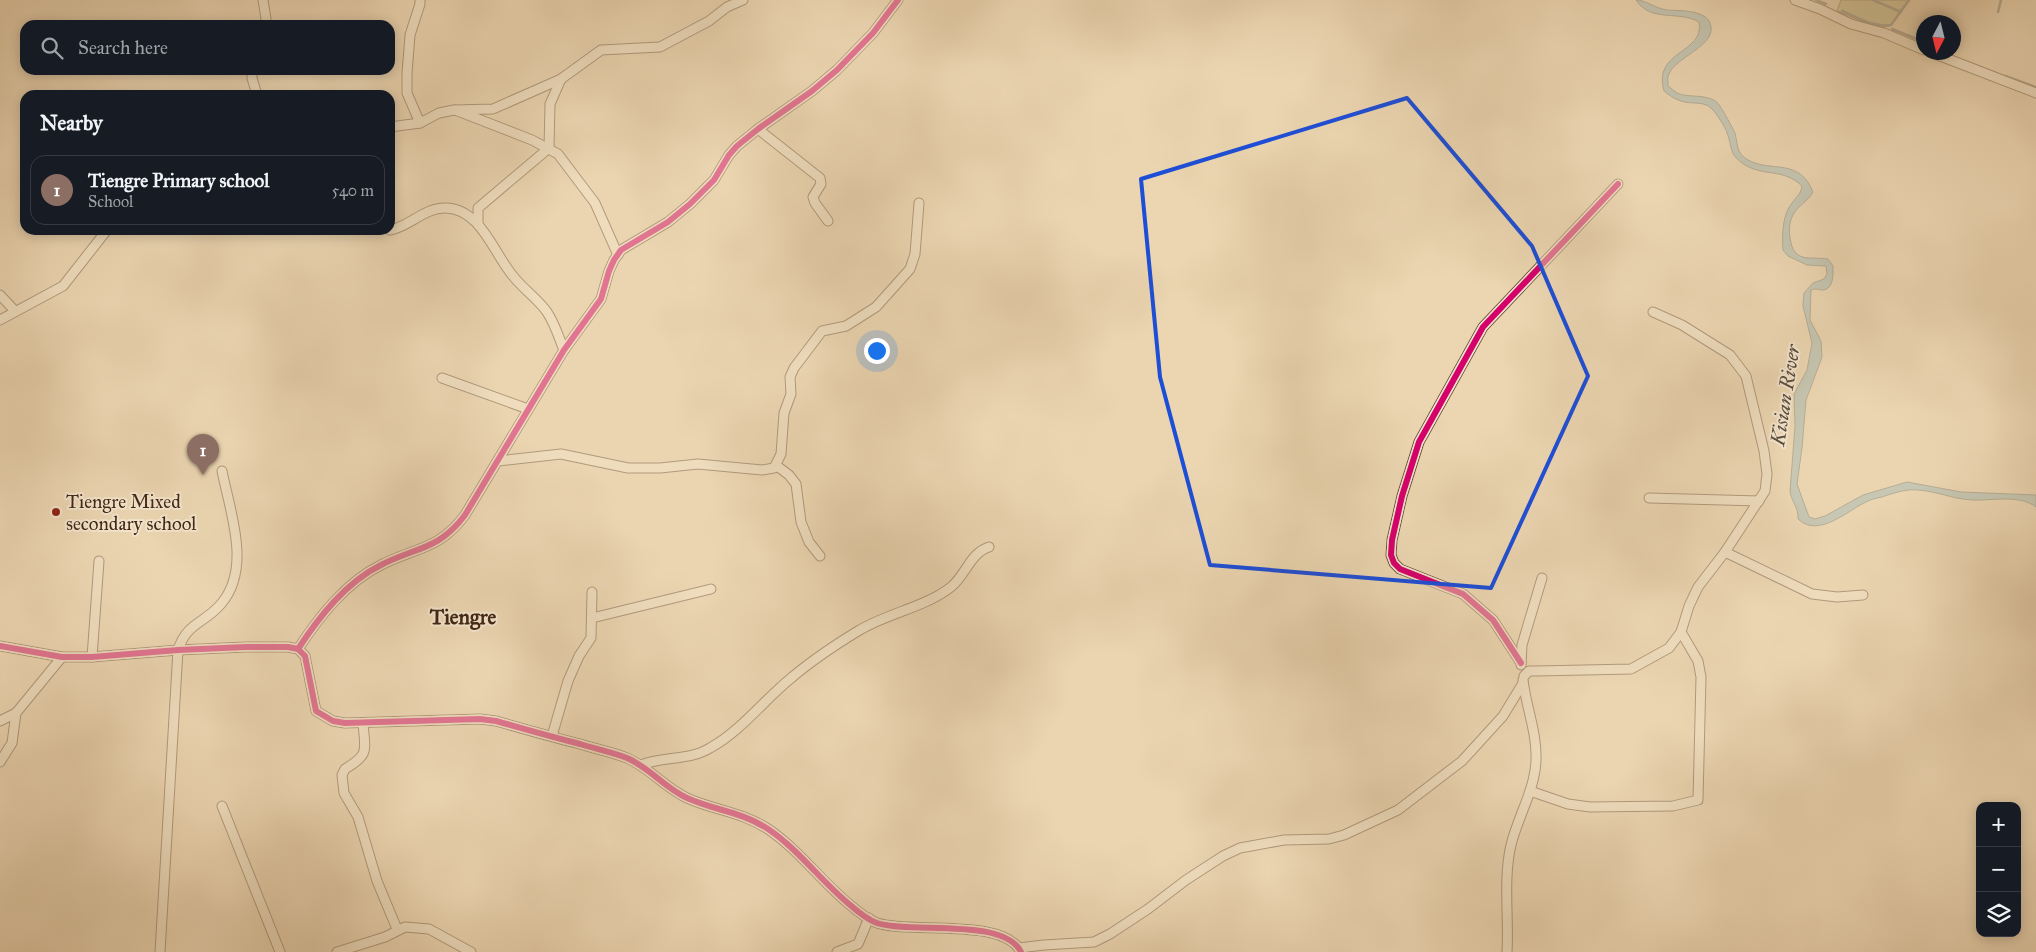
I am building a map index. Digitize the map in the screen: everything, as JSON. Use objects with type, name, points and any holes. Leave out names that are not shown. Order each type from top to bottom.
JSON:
[{"type":"street","points":[[263,0],[266,20]]},
{"type":"street","points":[[420,0],[410,35],[407,92],[420,124]]},
{"type":"street","points":[[395,126],[420,124],[439,113],[454,110],[493,109],[561,79],[601,50],[660,47],[709,21],[727,7],[744,0]]},
{"type":"street","points":[[298,650],[334,601],[357,582],[380,565],[427,548],[455,528],[465,515],[564,350],[601,299],[609,271],[618,255],[634,241],[680,213],[714,180],[729,155],[737,146],[812,91],[837,70],[873,33],[898,0]]},
{"type":"street","points":[[1794,0],[1820,9],[1851,24],[1884,33],[1916,47]]},
{"type":"street","points":[[1951,60],[2036,92]]},
{"type":"street","points":[[252,75],[256,90]]},
{"type":"street","points":[[478,224],[478,208],[549,148],[550,104],[561,79]]},
{"type":"street","points":[[454,110],[463,115],[495,124],[549,148],[558,154],[595,203],[618,255]]},
{"type":"street","points":[[758,129],[789,151],[820,178],[821,184],[813,196],[815,203],[828,220]]},
{"type":"street","points":[[1521,663],[1493,620],[1463,594],[1400,569],[1394,563],[1391,554],[1392,540],[1402,496],[1419,442],[1483,327],[1618,184]]},
{"type":"street","points":[[498,461],[561,454],[628,468],[660,468],[698,464],[768,470],[776,466],[781,454],[784,413],[791,394],[790,378],[794,368],[822,332],[846,326],[870,311],[910,269],[915,254],[919,203]]},
{"type":"street","points":[[395,229],[418,216],[445,208],[456,209],[478,224],[511,275],[548,314],[564,350]]},
{"type":"street","points":[[0,320],[63,286],[103,235]]},
{"type":"street","points":[[0,295],[14,311]]},
{"type":"street","points":[[0,646],[62,657],[92,657],[178,650],[288,647],[298,650],[305,656],[316,711],[333,721],[363,723],[480,719],[614,753],[641,765],[669,788],[687,798],[750,819],[770,831],[841,897],[876,922],[895,927],[968,929],[988,932],[1011,941],[1020,950],[1044,945],[1094,942],[1110,934],[1148,909],[1186,880],[1240,848],[1276,841],[1329,839],[1344,835],[1398,810],[1462,761],[1503,716],[1529,671],[1631,669],[1669,648],[1681,632],[1689,606],[1698,587],[1725,552],[1765,491],[1767,474],[1756,412],[1746,376],[1730,355],[1682,325],[1653,312]]},
{"type":"street","points":[[442,378],[528,409]]},
{"type":"street","points":[[776,466],[789,475],[796,484],[801,522],[809,542],[820,556]]},
{"type":"street","points":[[160,952],[178,650],[182,638],[188,630],[221,605],[229,593],[237,559],[235,538],[222,471]]},
{"type":"street","points":[[1648,498],[1759,501]]},
{"type":"street","points":[[641,765],[652,761],[697,754],[710,748],[734,732],[790,678],[824,653],[860,630],[931,599],[952,587],[978,552],[989,547]]},
{"type":"street","points":[[1725,552],[1812,594],[1838,598],[1864,595]]},
{"type":"street","points":[[92,657],[99,561]]},
{"type":"street","points":[[1508,952],[1508,863],[1512,843],[1530,791],[1536,760],[1536,738],[1521,663],[1522,645],[1542,578]]},
{"type":"street","points":[[592,618],[711,588]]},
{"type":"street","points":[[552,736],[568,681],[579,656],[591,638],[592,592]]},
{"type":"street","points":[[1530,791],[1568,804],[1590,807],[1673,806],[1698,800],[1701,677],[1698,661],[1681,632]]},
{"type":"street","points":[[0,720],[16,713],[62,657]]},
{"type":"street","points":[[0,762],[12,744],[16,713]]},
{"type":"street","points":[[363,723],[364,753],[359,760],[345,769],[342,779],[344,793],[360,824],[377,881],[397,930]]},
{"type":"street","points":[[222,806],[280,952]]},
{"type":"street","points":[[837,952],[858,944],[869,918]]},
{"type":"street","points":[[337,952],[385,937],[405,927],[429,929],[471,952]]},
{"type":"highlighted area","points":[[1407,98],[1532,246],[1588,376],[1491,588],[1210,565],[1160,377],[1141,179]]},
{"type":"shaded area","points":[[1841,0],[1909,0],[1891,25],[1879,28],[1837,11]]},
{"type":"water","points":[[1636,0],[1662,9],[1700,14],[1709,21],[1711,27],[1707,40],[1673,68],[1668,77],[1668,86],[1682,95],[1706,97],[1716,102],[1735,133],[1741,155],[1757,164],[1793,170],[1807,181],[1813,192],[1795,212],[1789,229],[1795,252],[1803,257],[1828,259],[1833,266],[1832,281],[1829,287],[1823,290],[1811,290],[1810,320],[1821,341],[1822,357],[1806,400],[1797,484],[1809,517],[1815,519],[1825,516],[1863,495],[1907,482],[1961,492],[2036,495],[2036,507],[2014,499],[1972,500],[1908,490],[1868,501],[1832,522],[1823,525],[1814,526],[1798,519],[1790,491],[1795,426],[1794,394],[1807,370],[1812,343],[1803,306],[1804,293],[1813,283],[1824,279],[1827,274],[1826,266],[1807,265],[1788,256],[1783,250],[1784,219],[1789,208],[1800,193],[1802,186],[1788,177],[1760,171],[1745,165],[1733,154],[1725,128],[1710,107],[1678,100],[1664,91],[1662,78],[1665,67],[1694,41],[1699,32],[1699,22],[1682,17],[1657,14],[1642,7]]},
{"type":"waterway","points":[[1816,0],[1826,4]]},
{"type":"waterway","points":[[1873,0],[1901,12]]},
{"type":"waterway","points":[[1842,11],[1860,19],[1885,26],[1891,25],[1909,0]]},
{"type":"waterway","points":[[1998,12],[2001,0]]},
{"type":"waterway","points":[[1892,29],[1916,39]]},
{"type":"waterway","points":[[2005,76],[2036,87]]},
{"type":"cycle path","points":[[298,649],[334,601],[356,581],[381,565],[426,546],[446,535],[465,515],[564,350],[601,299],[609,271],[621,250],[668,222],[690,204],[714,180],[729,155],[737,146],[812,91],[837,70],[873,33],[898,0]]},
{"type":"cycle path","points":[[1521,663],[1493,620],[1463,594],[1400,569],[1394,563],[1391,555],[1392,540],[1402,496],[1419,442],[1483,327],[1618,184]]},
{"type":"cycle path","points":[[0,646],[62,657],[92,657],[246,647],[288,647],[298,649],[305,656],[316,711],[333,721],[345,723],[480,719],[496,721],[610,752],[635,762],[687,798],[748,818],[768,829],[789,846],[858,912],[877,923],[892,926],[977,930],[996,934],[1011,941],[1021,952]]},
{"type":"place","name":"Tiengre Primary school","points":[[203,475]]},
{"type":"place","name":"Tiengre Mixed secondary school","points":[[56,512]]},
{"type":"district","name":"Tiengre","points":[[463,617]]},
{"type":"water label","name":"Kisian River","points":[[1785,395]]}]
